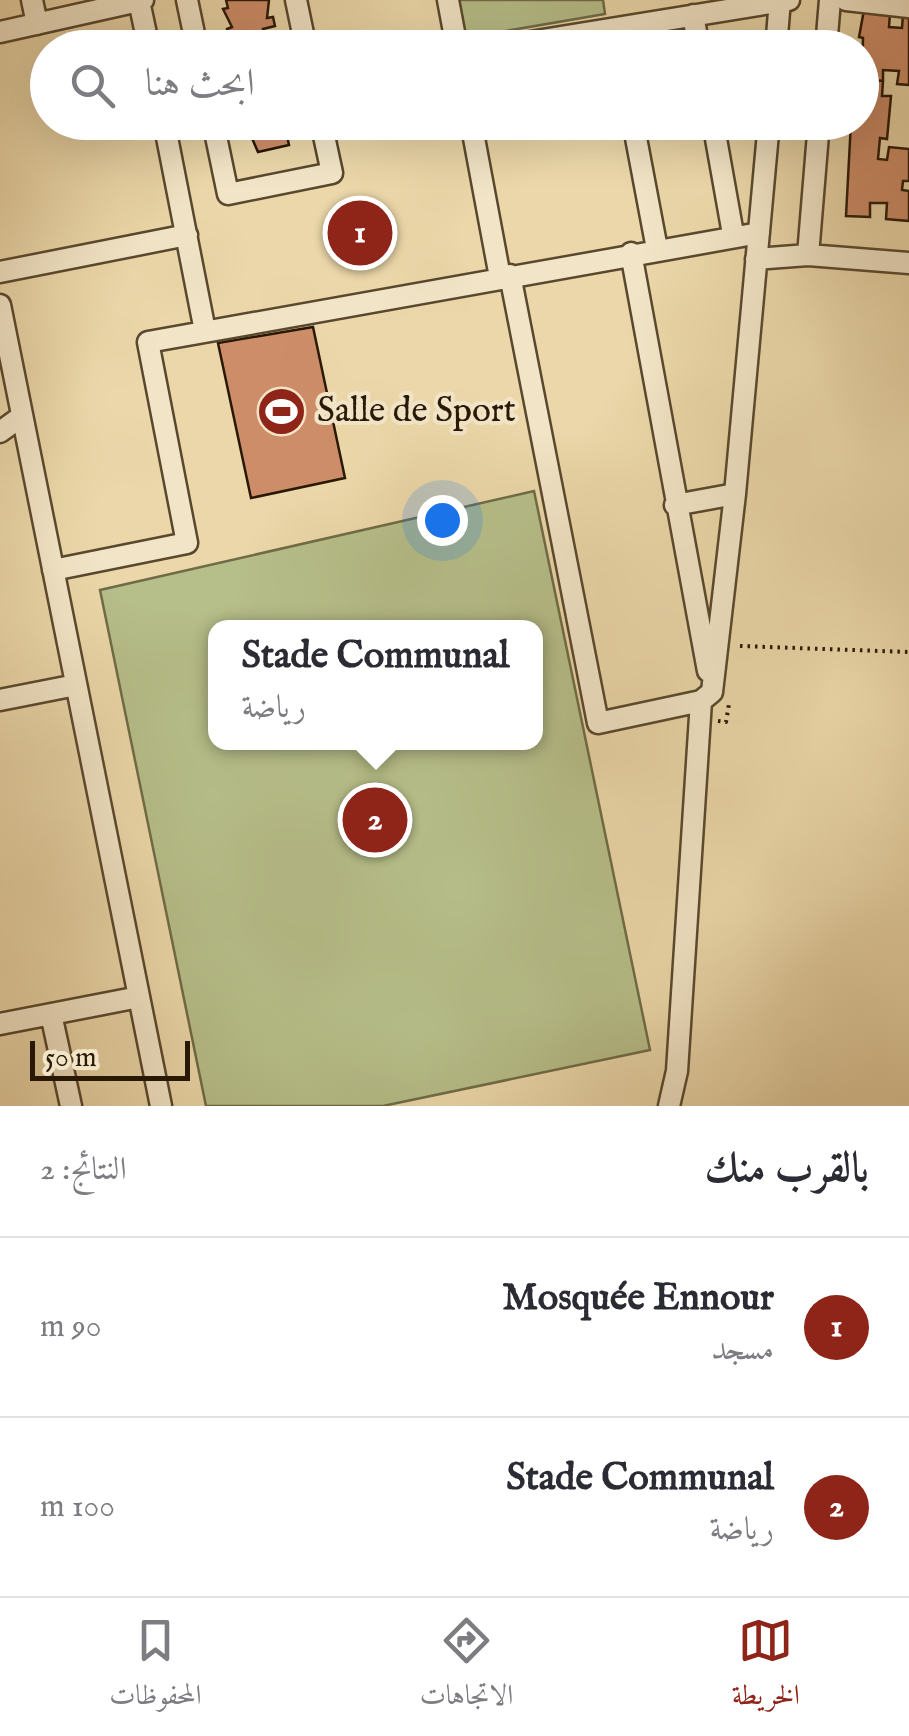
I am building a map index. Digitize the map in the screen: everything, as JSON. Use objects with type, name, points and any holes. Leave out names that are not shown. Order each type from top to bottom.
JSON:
[{"type":"street","points":[[32,0],[37,24]]},
{"type":"street","points":[[0,32],[141,0],[145,30]]},
{"type":"street","points":[[187,0],[193,30]]},
{"type":"street","points":[[296,0],[302,30]]},
{"type":"street","points":[[448,0],[454,30]]},
{"type":"street","points":[[778,30],[780,0]]},
{"type":"street","points":[[643,30],[693,15],[789,0]]},
{"type":"street","points":[[828,30],[830,0]]},
{"type":"street","points":[[846,0],[909,7]]},
{"type":"street","points":[[693,15],[696,30]]},
{"type":"street","points":[[168,140],[205,332]]},
{"type":"street","points":[[217,140],[228,194],[332,173],[325,140]]},
{"type":"street","points":[[475,140],[598,723],[710,704]]},
{"type":"street","points":[[636,140],[656,248]]},
{"type":"street","points":[[715,140],[733,234]]},
{"type":"street","points":[[669,1106],[677,1070],[710,704],[736,494],[767,140]]},
{"type":"street","points":[[808,255],[818,140]]},
{"type":"street","points":[[53,570],[187,543],[148,342],[733,234],[759,233]]},
{"type":"street","points":[[0,272],[187,236]]},
{"type":"street","points":[[631,253],[710,704]]},
{"type":"street","points":[[756,259],[808,255],[909,263]]},
{"type":"street","points":[[0,305],[4,348],[22,416],[161,1106]]},
{"type":"street","points":[[0,432],[22,416]]},
{"type":"street","points":[[674,504],[736,494]]},
{"type":"street","points":[[0,700],[76,684]]},
{"type":"street","points":[[0,1024],[139,997]]},
{"type":"street","points":[[51,1014],[71,1106]]},
{"type":"path","points":[[736,664],[740,645],[909,652]]},
{"type":"green space","points":[[458,0],[603,0],[605,14],[512,30],[464,30]]},
{"type":"green space","points":[[534,491],[650,1050],[383,1106],[206,1106],[100,590]]},
{"type":"building","points":[[226,0],[269,0],[267,18],[273,17],[275,26],[263,30],[227,30],[232,27],[223,9],[228,8]]},
{"type":"building","points":[[864,10],[890,13],[889,27],[902,28],[903,14],[909,15],[909,85],[897,84],[899,71],[883,70],[883,81],[879,81],[879,30],[860,30]]},
{"type":"building","points":[[879,81],[883,81],[882,96],[891,96],[887,139],[880,138],[878,159],[887,160],[889,147],[909,149],[909,181],[903,181],[902,190],[909,191],[909,221],[886,219],[887,203],[870,203],[870,217],[846,216],[850,140],[879,140]]},
{"type":"building","points":[[253,140],[288,140],[289,145],[258,152]]},
{"type":"building","name":"Salle de Sport","points":[[313,327],[345,478],[251,498],[218,343]]},
{"type":"place","name":"Mosquée Ennour","points":[[360,233]]},
{"type":"place","name":"Salle de Sport","points":[[282,411]]},
{"type":"place","name":"Stade Communal","points":[[375,820]]}]
